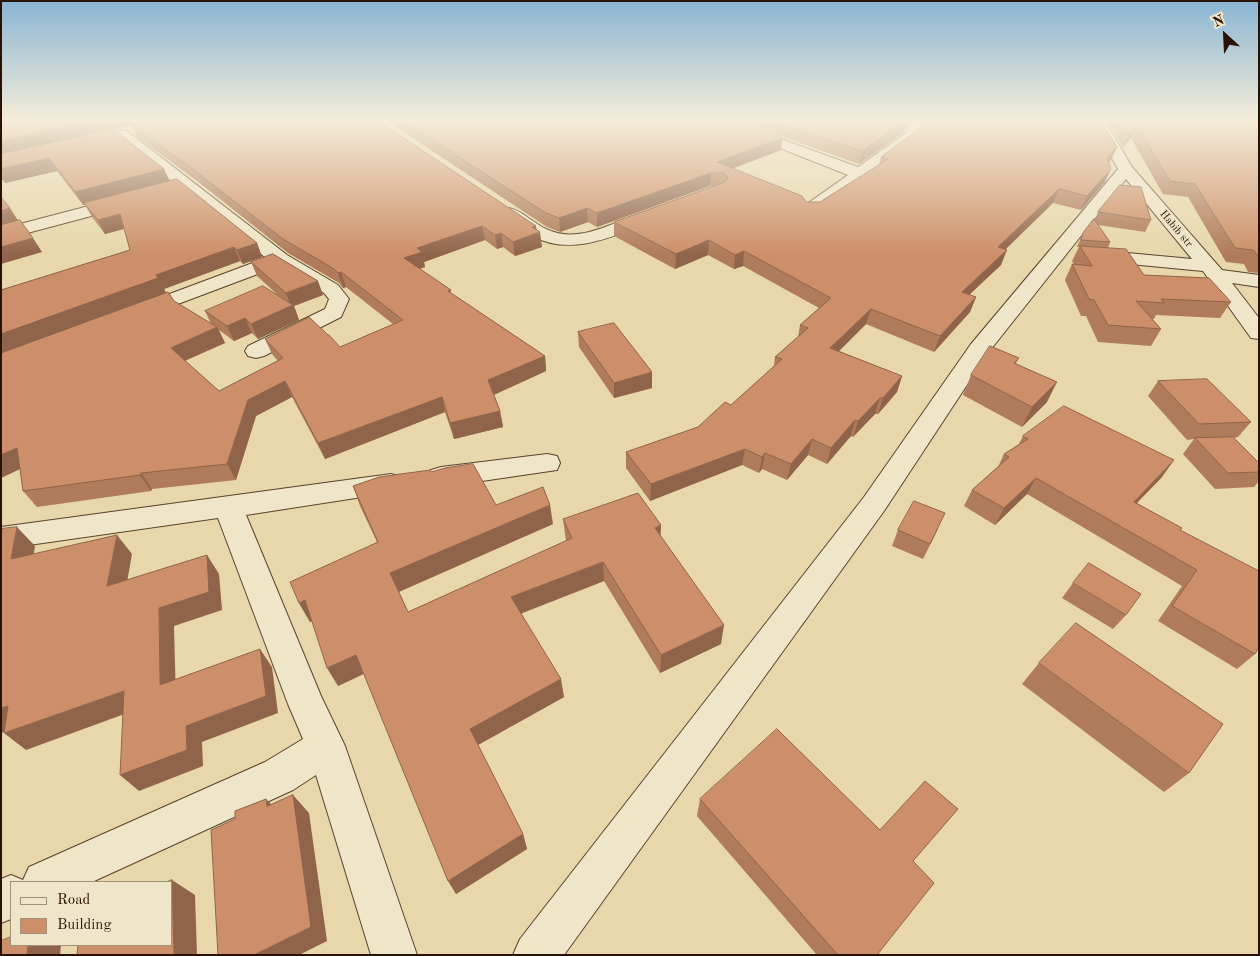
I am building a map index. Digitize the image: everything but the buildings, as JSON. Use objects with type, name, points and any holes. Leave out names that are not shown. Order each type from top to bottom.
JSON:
[{"type":"street","points":[[164,166],[280,259],[331,289],[338,299],[334,313],[256,351]]},
{"type":"street","points":[[840,166],[862,174]]},
{"type":"street","points":[[810,210],[873,166]]},
{"type":"street","name":"Habib str","points":[[1124,166],[1212,271],[1259,333]]},
{"type":"street","points":[[536,955],[874,504],[979,349],[1056,252],[1126,169]]},
{"type":"street","points":[[169,189],[188,184]]},
{"type":"street","points":[[1,235],[141,197]]},
{"type":"street","points":[[492,201],[540,233],[563,240],[583,240],[663,211]]},
{"type":"street","points":[[1056,252],[1212,271],[1259,281]]},
{"type":"street","points":[[123,318],[280,259]]},
{"type":"street","points":[[1,538],[547,463]]},
{"type":"street","points":[[228,506],[306,704],[326,746],[394,955]]},
{"type":"street","points":[[46,881],[280,776],[326,746]]}]
